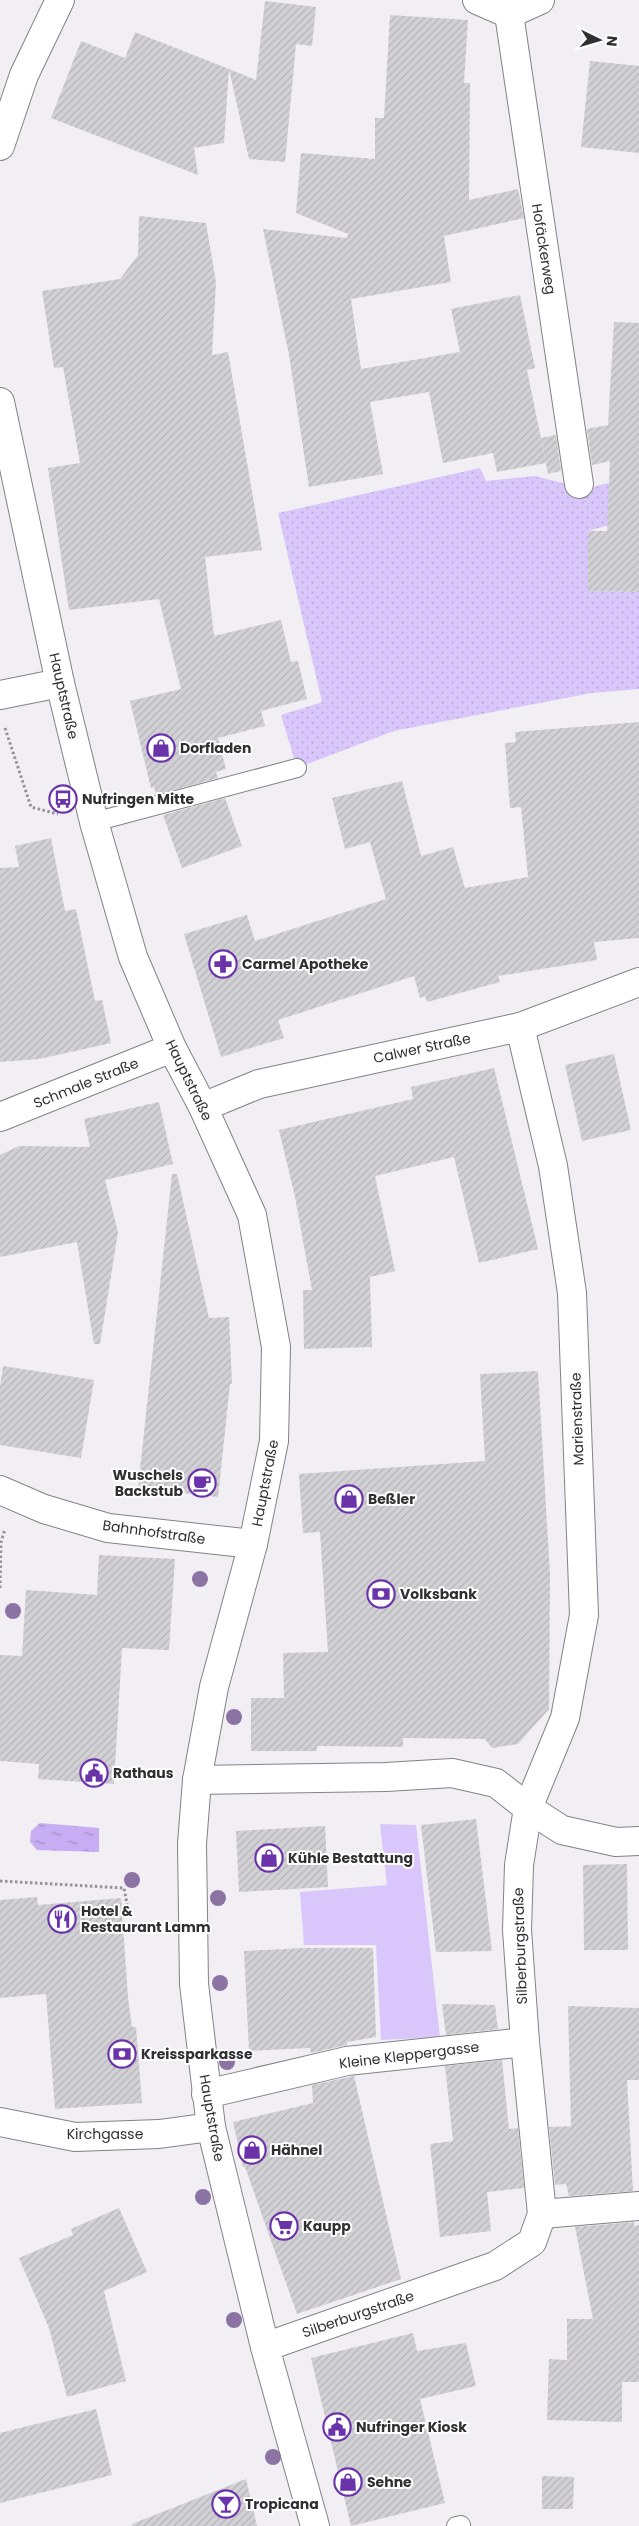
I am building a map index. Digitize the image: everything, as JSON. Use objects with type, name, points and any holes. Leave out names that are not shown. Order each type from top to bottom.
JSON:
[{"type":"street","points":[[0,146],[24,75],[60,0]]},
{"type":"street","points":[[477,0],[509,14],[540,0]]},
{"type":"street","name":"Hofäckerweg","points":[[509,14],[579,484]]},
{"type":"street","name":"Hauptstraße","points":[[0,402],[60,683],[93,819],[132,957],[172,1048],[203,1107],[252,1215],[276,1347],[274,1441],[253,1544],[214,1687],[197,1780],[192,1844],[194,1984],[211,2126],[265,2347],[314,2526]]},
{"type":"street","points":[[0,695],[60,683]]},
{"type":"street","name":"Calwer Straße","points":[[203,1107],[259,1084],[520,1027],[639,982]]},
{"type":"street","name":"Marienstraße","points":[[520,1027],[553,1166],[572,1293],[584,1615],[565,1718],[528,1808]]},
{"type":"street","name":"Schmale Straße","points":[[0,1117],[172,1048]]},
{"type":"street","name":"Bahnhofstraße","points":[[7,1493],[44,1509],[108,1528],[253,1544]]},
{"type":"street","points":[[197,1780],[386,1777],[452,1773],[496,1784],[562,1830],[616,1842],[639,1841]]},
{"type":"street","name":"Silberburgstraße","points":[[265,2347],[495,2266],[532,2242],[542,2214],[525,2042],[517,1930],[519,1865],[528,1808]]},
{"type":"street","name":"Kleine Kleppergasse","points":[[206,2094],[347,2061],[525,2042]]},
{"type":"street","name":"Kirchgasse","points":[[0,2122],[75,2137],[159,2134],[211,2126]]},
{"type":"street","points":[[542,2214],[639,2206]]},
{"type":"lane","points":[[93,819],[297,768]]},
{"type":"path","points":[[4,727],[31,808],[70,818],[93,819]]},
{"type":"path","points":[[0,1588],[1,1542],[7,1493]]},
{"type":"path","points":[[0,1881],[124,1888],[128,1910]]},
{"type":"shaded area","points":[[480,468],[486,481],[535,476],[563,483],[570,492],[626,479],[620,522],[588,531],[588,591],[639,592],[639,689],[592,693],[394,731],[297,768],[281,715],[322,702],[278,513]]},
{"type":"shaded area","points":[[380,1824],[416,1825],[440,2037],[381,2040],[376,1945],[304,1945],[300,1892],[387,1885]]},
{"type":"water","points":[[40,1823],[99,1828],[99,1852],[37,1850],[30,1842],[31,1831]]},
{"type":"building","points":[[265,1],[316,7],[312,46],[296,44],[285,162],[249,159],[229,69],[256,80]]},
{"type":"building","points":[[390,15],[468,20],[464,83],[470,83],[469,200],[518,189],[524,218],[444,236],[451,282],[351,299],[361,369],[460,352],[451,309],[520,295],[535,368],[527,370],[546,463],[497,472],[493,453],[443,463],[429,392],[370,402],[383,474],[309,487],[289,355],[263,229],[347,238],[348,234],[296,213],[301,153],[375,159],[375,118],[384,118]]},
{"type":"building","points":[[135,32],[229,69],[224,143],[194,148],[198,175],[51,118],[81,41],[125,58]]},
{"type":"building","points":[[590,61],[639,66],[639,153],[581,147]]},
{"type":"building","points":[[139,216],[206,223],[216,282],[212,355],[228,352],[262,550],[205,557],[214,636],[281,620],[291,662],[298,661],[307,699],[261,711],[265,726],[218,738],[226,769],[216,772],[218,778],[156,795],[154,787],[151,788],[130,701],[181,689],[159,599],[69,610],[48,468],[80,463],[63,367],[54,368],[42,291],[120,279],[138,255]]},
{"type":"building","points":[[614,322],[639,323],[639,592],[588,591],[588,531],[607,531],[610,461],[592,465],[587,429],[608,425]]},
{"type":"building","points":[[556,435],[561,471],[548,474],[541,438]]},
{"type":"building","points":[[639,722],[639,938],[594,942],[597,960],[498,976],[500,982],[427,1002],[425,996],[420,998],[414,976],[278,1020],[284,1038],[221,1057],[184,934],[247,915],[255,941],[386,899],[370,842],[345,849],[332,798],[402,781],[421,856],[453,847],[465,888],[528,877],[521,807],[510,808],[505,743],[516,742],[515,732]]},
{"type":"building","points":[[225,798],[242,846],[182,868],[163,815]]},
{"type":"building","points":[[51,838],[65,911],[76,909],[95,1001],[102,1000],[111,1043],[39,1059],[0,1062],[0,868],[19,867],[15,846]]},
{"type":"building","points":[[614,1054],[631,1130],[582,1141],[565,1065]]},
{"type":"building","points":[[494,1068],[538,1249],[479,1263],[454,1157],[375,1176],[395,1271],[370,1277],[372,1347],[304,1349],[303,1290],[312,1290],[295,1197],[279,1130],[413,1099],[411,1087]]},
{"type":"building","points":[[159,1102],[173,1164],[105,1180],[118,1232],[100,1344],[94,1344],[77,1242],[0,1257],[0,1155],[19,1146],[90,1147],[84,1119]]},
{"type":"building","points":[[172,1174],[177,1174],[209,1318],[229,1317],[232,1384],[230,1384],[218,1497],[138,1488]]},
{"type":"building","points":[[3,1366],[94,1380],[81,1458],[0,1445],[0,1387]]},
{"type":"building","points":[[538,1371],[550,1575],[549,1709],[518,1744],[492,1748],[485,1739],[403,1738],[403,1747],[317,1746],[317,1751],[251,1751],[251,1698],[284,1698],[283,1653],[328,1652],[320,1532],[303,1533],[299,1474],[485,1461],[480,1374]]},
{"type":"building","name":"Rathaus","points":[[99,1555],[175,1559],[169,1650],[122,1648],[114,1784],[38,1779],[39,1764],[0,1761],[0,1655],[22,1656],[26,1590],[97,1595]]},
{"type":"building","points":[[476,1819],[492,1951],[436,1952],[421,1825]]},
{"type":"building","points":[[325,1826],[328,1887],[239,1892],[236,1831]]},
{"type":"building","points":[[627,1864],[628,1950],[584,1950],[583,1865]]},
{"type":"building","points":[[37,1897],[38,1905],[121,1898],[128,1997],[132,2027],[136,2027],[142,2103],[55,2109],[46,1994],[0,1998],[0,1900]]},
{"type":"building","points":[[305,1948],[373,1948],[376,2037],[347,2042],[347,2045],[311,2053],[310,2048],[249,2051],[244,1951]]},
{"type":"building","points":[[442,2004],[495,2005],[498,2029],[446,2035]]},
{"type":"building","points":[[568,2006],[639,2008],[639,2080],[627,2080],[633,2191],[569,2196],[566,2184],[555,2185],[549,2127],[571,2126]]},
{"type":"building","points":[[502,2060],[509,2129],[518,2128],[524,2188],[487,2192],[491,2231],[440,2237],[430,2144],[453,2141],[445,2066]]},
{"type":"building","points":[[354,2076],[401,2279],[297,2314],[245,2167],[243,2167],[233,2122],[313,2103],[312,2085]]},
{"type":"building","points":[[119,2208],[147,2272],[104,2291],[126,2381],[67,2397],[49,2328],[19,2258],[73,2235],[71,2229]]},
{"type":"building","points":[[634,2222],[634,2226],[639,2225],[639,2382],[622,2382],[622,2422],[547,2420],[549,2359],[567,2360],[567,2319],[593,2319],[575,2227]]},
{"type":"building","points":[[413,2333],[417,2351],[466,2343],[476,2386],[420,2399],[445,2503],[351,2526],[311,2358]]},
{"type":"building","points":[[96,2409],[112,2475],[0,2503],[0,2433]]},
{"type":"building","points":[[542,2476],[574,2477],[573,2509],[542,2509]]},
{"type":"building","points":[[246,2479],[257,2526],[132,2526],[132,2524]]},
{"type":"place","name":"Dorfladen","points":[[161,748]]},
{"type":"place","name":"Nufringen Mitte","points":[[63,799]]},
{"type":"place","name":"Carmel Apotheke","points":[[223,964]]},
{"type":"place","name":"Wuschels Backstub","points":[[202,1483]]},
{"type":"place","name":"Beßler","points":[[349,1499]]},
{"type":"place","name":"Volksbank","points":[[381,1594]]},
{"type":"place","name":"Rathaus","points":[[94,1773]]},
{"type":"place","name":"Kühle Bestattung","points":[[269,1858]]},
{"type":"place","name":"Hotel & Restaurant Lamm","points":[[62,1919]]},
{"type":"place","name":"Kreissparkasse","points":[[122,2054]]},
{"type":"place","name":"Hähnel","points":[[252,2150]]},
{"type":"place","name":"Kaupp","points":[[284,2226]]},
{"type":"place","name":"Nufringer Kiosk","points":[[337,2427]]},
{"type":"place","name":"Sehne","points":[[348,2482]]},
{"type":"place","name":"Tropicana","points":[[226,2504]]}]
